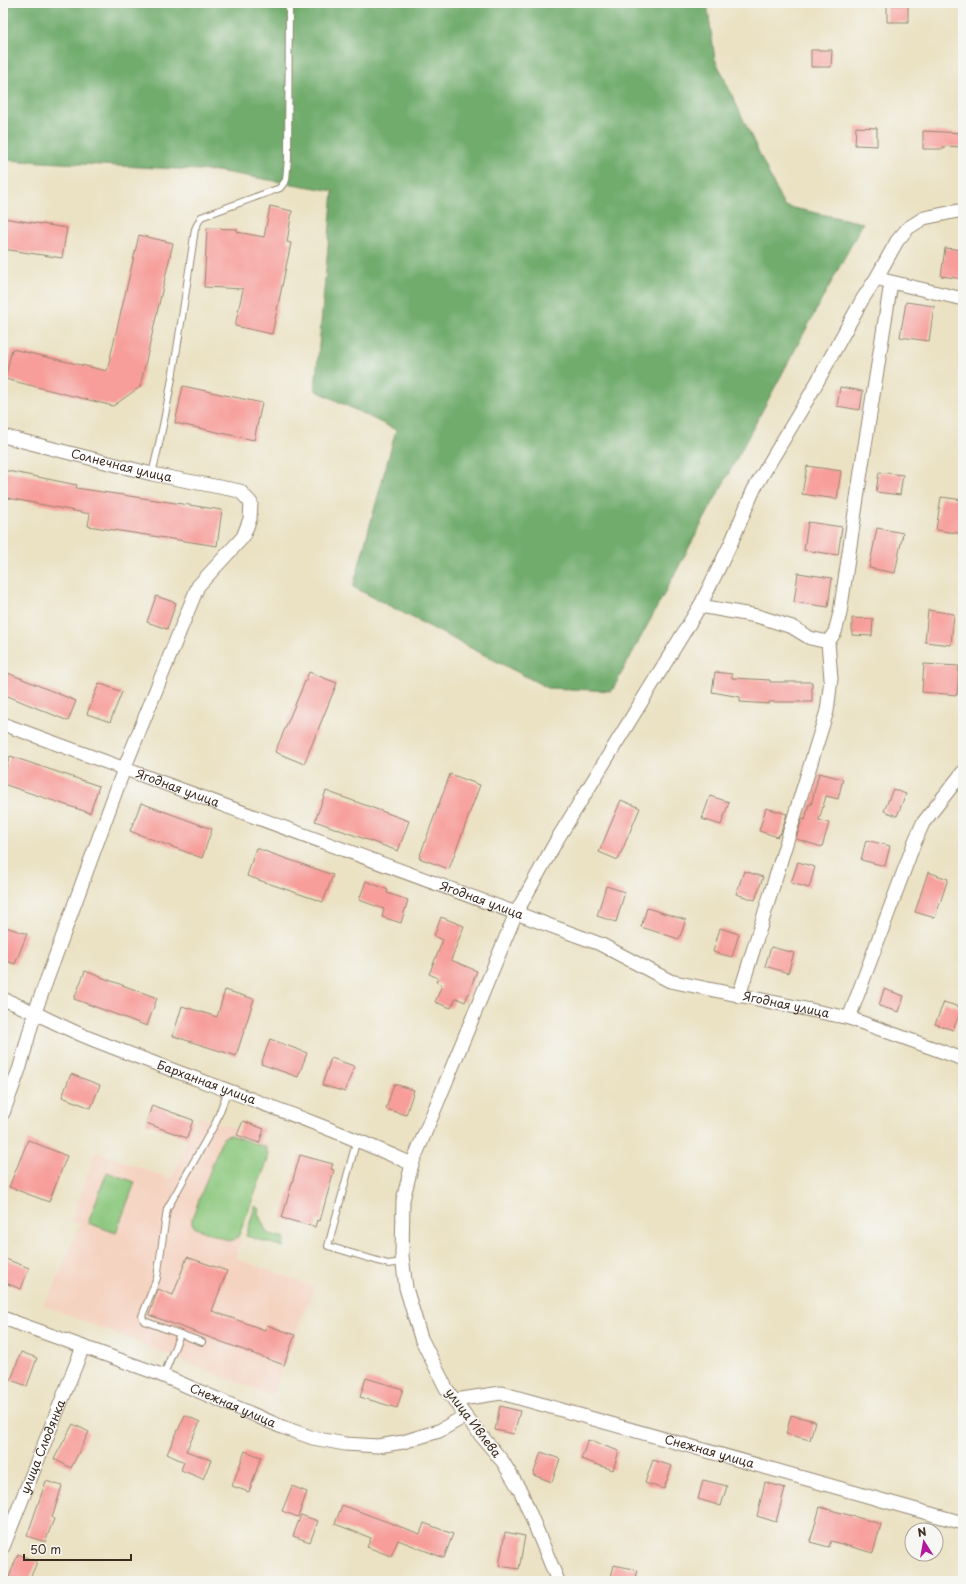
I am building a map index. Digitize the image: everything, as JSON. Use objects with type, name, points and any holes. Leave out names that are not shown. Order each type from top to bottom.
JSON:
[{"type":"street","name":"улица Ивлева","points":[[558,1581],[521,1492],[503,1462],[465,1416],[446,1388],[421,1338],[406,1288],[402,1262],[403,1200],[412,1164],[516,913],[558,838],[700,606],[731,543],[754,489],[810,394],[862,300],[897,241],[908,228],[924,218],[963,210]]},
{"type":"street","points":[[877,277],[892,283],[963,299]]},
{"type":"street","points":[[739,996],[827,711],[831,679],[828,642],[835,632],[840,613],[863,458],[892,283]]},
{"type":"street","name":"Солнечная улица","points":[[3,436],[152,474],[240,491],[251,503],[250,519],[243,537],[198,586],[124,769]]},
{"type":"street","points":[[700,606],[757,616],[792,627],[810,638],[828,642]]},
{"type":"street","name":"Ягодная улица","points":[[3,724],[600,944],[670,981],[849,1018],[963,1059]]},
{"type":"street","points":[[3,1113],[20,1067],[35,1012],[124,769]]},
{"type":"street","points":[[849,1018],[923,823],[963,772]]},
{"type":"street","name":"Барханная улица","points":[[3,999],[35,1012],[92,1039],[357,1139],[412,1164]]},
{"type":"street","name":"Снежная улица","points":[[3,1318],[164,1377],[282,1427],[314,1438],[345,1444],[378,1446],[404,1442],[440,1431],[465,1416]]},
{"type":"street","name":"улица Слюдянка","points":[[3,1547],[83,1347]]},
{"type":"street","name":"Снежная улица","points":[[455,1400],[500,1393],[963,1523]]},
{"type":"lane","points":[[152,474],[164,425],[175,365],[195,229],[201,217],[280,188],[286,180],[288,158],[289,3]]},
{"type":"lane","points":[[202,1342],[144,1321],[142,1316],[157,1278],[162,1231],[167,1209],[216,1122],[228,1090]]},
{"type":"lane","points":[[357,1139],[328,1246],[388,1264],[402,1262]]},
{"type":"lane","points":[[164,1377],[180,1334]]},
{"type":"shaded area","points":[[198,1116],[261,1136],[270,1147],[268,1159],[238,1236],[241,1240],[235,1258],[314,1287],[272,1396],[43,1305],[53,1289],[81,1223],[71,1221],[96,1152],[171,1179]]},
{"type":"green space","points":[[3,3],[707,3],[715,59],[784,206],[863,223],[612,691],[548,688],[353,587],[396,430],[315,390],[333,191],[217,171],[3,160]]},
{"type":"green space","points":[[230,1135],[265,1147],[268,1153],[268,1159],[239,1235],[236,1239],[230,1241],[195,1228],[192,1223],[192,1218],[221,1142],[224,1137]]},
{"type":"green space","points":[[107,1172],[135,1182],[116,1233],[88,1223]]},
{"type":"green space","points":[[255,1206],[259,1208],[258,1213],[267,1233],[285,1238],[283,1247],[246,1236]]},
{"type":"building","points":[[887,5],[908,5],[908,22],[887,22]]},
{"type":"building","points":[[811,50],[832,50],[831,67],[811,67]]},
{"type":"building","points":[[856,127],[877,128],[877,146],[855,145]]},
{"type":"building","points":[[923,131],[963,133],[963,147],[944,146],[944,149],[923,149]]},
{"type":"building","points":[[270,206],[292,211],[287,242],[291,243],[272,334],[235,326],[243,289],[204,287],[207,228],[237,229],[237,232],[264,237]]},
{"type":"building","points":[[3,218],[67,228],[62,258],[3,249]]},
{"type":"building","points":[[139,235],[173,243],[140,387],[113,406],[5,379],[12,349],[107,371]]},
{"type":"building","points":[[945,248],[963,250],[963,279],[941,276]]},
{"type":"building","points":[[906,302],[934,306],[929,341],[900,337]]},
{"type":"building","points":[[183,386],[262,403],[254,440],[175,423]]},
{"type":"building","points":[[840,387],[863,391],[860,410],[837,406]]},
{"type":"building","points":[[807,466],[841,471],[837,499],[802,494]]},
{"type":"building","points":[[3,470],[77,485],[76,488],[222,510],[217,546],[88,526],[90,514],[3,497]]},
{"type":"building","points":[[879,472],[903,475],[900,495],[876,492]]},
{"type":"building","points":[[941,497],[963,500],[963,534],[936,530]]},
{"type":"building","points":[[808,522],[842,527],[838,555],[804,550]]},
{"type":"building","points":[[877,528],[903,533],[895,573],[869,568]]},
{"type":"building","points":[[798,573],[832,578],[828,607],[794,602]]},
{"type":"building","points":[[156,596],[176,603],[167,629],[147,622]]},
{"type":"building","points":[[928,610],[954,614],[951,645],[925,642]]},
{"type":"building","points":[[852,618],[873,619],[872,636],[852,635]]},
{"type":"building","points":[[924,664],[959,666],[957,695],[922,692]]},
{"type":"building","points":[[3,671],[76,701],[68,721],[3,694]]},
{"type":"building","points":[[309,672],[337,683],[304,764],[275,752]]},
{"type":"building","points":[[715,672],[732,674],[732,678],[770,680],[770,682],[812,682],[812,702],[769,702],[769,704],[740,702],[740,697],[712,692]]},
{"type":"building","points":[[99,683],[122,692],[110,722],[87,714]]},
{"type":"building","points":[[10,756],[99,786],[90,813],[3,784],[3,778]]},
{"type":"building","points":[[819,773],[843,779],[838,799],[826,796],[819,820],[829,823],[822,847],[796,839],[802,819],[805,820],[809,804],[811,805]]},
{"type":"building","points":[[450,774],[480,785],[449,869],[419,858]]},
{"type":"building","points":[[893,789],[906,794],[897,816],[884,811]]},
{"type":"building","points":[[326,791],[409,821],[398,851],[315,821]]},
{"type":"building","points":[[710,796],[729,802],[721,825],[702,819]]},
{"type":"building","points":[[621,800],[640,808],[618,860],[599,852]]},
{"type":"building","points":[[141,803],[212,829],[202,858],[130,831]]},
{"type":"building","points":[[766,808],[787,814],[778,837],[759,831]]},
{"type":"building","points":[[866,840],[890,846],[885,866],[861,860]]},
{"type":"building","points":[[256,848],[333,875],[323,902],[247,876]]},
{"type":"building","points":[[798,862],[815,867],[809,888],[791,883]]},
{"type":"building","points":[[744,871],[763,877],[755,900],[736,894]]},
{"type":"building","points":[[928,872],[948,879],[935,918],[915,912]]},
{"type":"building","points":[[366,881],[388,890],[387,893],[408,900],[401,923],[382,917],[384,909],[359,900]]},
{"type":"building","points":[[606,886],[625,892],[616,922],[597,916]]},
{"type":"building","points":[[647,908],[686,920],[679,939],[641,927]]},
{"type":"building","points":[[441,917],[464,926],[451,960],[477,971],[465,1002],[456,998],[451,1008],[435,1002],[442,985],[436,982],[438,978],[429,974],[443,940],[434,936]]},
{"type":"building","points":[[3,926],[27,934],[15,964],[3,960]]},
{"type":"building","points":[[720,928],[739,934],[732,957],[713,952]]},
{"type":"building","points":[[771,947],[794,953],[788,973],[765,966]]},
{"type":"building","points":[[85,971],[157,998],[147,1026],[74,999]]},
{"type":"building","points":[[884,989],[904,996],[899,1012],[879,1006]]},
{"type":"building","points":[[225,990],[254,999],[236,1056],[173,1036],[182,1006],[217,1017]]},
{"type":"building","points":[[944,1002],[962,1008],[953,1030],[935,1024]]},
{"type":"building","points":[[270,1039],[307,1053],[298,1077],[261,1064]]},
{"type":"building","points":[[331,1058],[354,1066],[345,1092],[322,1085]]},
{"type":"building","points":[[71,1074],[100,1085],[91,1108],[62,1097]]},
{"type":"building","points":[[394,1084],[414,1090],[406,1115],[386,1109]]},
{"type":"building","points":[[152,1105],[193,1120],[187,1138],[146,1123]]},
{"type":"building","points":[[243,1121],[264,1129],[259,1143],[237,1135]]},
{"type":"building","points":[[28,1140],[67,1156],[49,1202],[9,1187]]},
{"type":"building","points":[[300,1155],[333,1164],[331,1169],[334,1170],[320,1221],[317,1220],[315,1227],[282,1218]]},
{"type":"building","points":[[187,1257],[227,1271],[212,1311],[265,1330],[267,1325],[295,1335],[284,1365],[149,1315],[158,1289],[173,1295]]},
{"type":"building","points":[[3,1258],[29,1268],[21,1289],[3,1282]]},
{"type":"building","points":[[21,1352],[37,1358],[27,1386],[11,1380]]},
{"type":"building","points":[[366,1378],[403,1389],[397,1408],[360,1397]]},
{"type":"building","points":[[500,1406],[520,1411],[514,1434],[495,1430]]},
{"type":"building","points":[[185,1415],[200,1422],[186,1451],[211,1460],[203,1479],[181,1470],[184,1462],[167,1454]]},
{"type":"building","points":[[791,1415],[815,1421],[810,1440],[786,1434]]},
{"type":"building","points":[[73,1424],[89,1432],[71,1468],[54,1459]]},
{"type":"building","points":[[588,1440],[619,1451],[613,1470],[581,1459]]},
{"type":"building","points":[[245,1451],[261,1457],[249,1492],[232,1486]]},
{"type":"building","points":[[541,1452],[560,1459],[552,1482],[533,1475]]},
{"type":"building","points":[[653,1460],[672,1466],[664,1489],[645,1483]]},
{"type":"building","points":[[703,1480],[727,1486],[721,1506],[698,1499]]},
{"type":"building","points":[[46,1481],[62,1486],[52,1518],[54,1519],[45,1542],[27,1536]]},
{"type":"building","points":[[765,1482],[785,1488],[776,1522],[757,1516]]},
{"type":"building","points":[[292,1486],[307,1492],[298,1517],[282,1511]]},
{"type":"building","points":[[342,1505],[420,1534],[424,1523],[453,1534],[444,1558],[398,1540],[391,1556],[367,1547],[371,1538],[335,1524]]},
{"type":"building","points":[[820,1507],[881,1524],[873,1553],[831,1541],[829,1547],[810,1542]]},
{"type":"building","points":[[301,1515],[318,1521],[310,1542],[293,1536]]},
{"type":"building","points":[[505,1532],[525,1536],[519,1569],[499,1566]]},
{"type":"building","points":[[18,1554],[37,1562],[29,1581],[20,1581],[9,1577]]},
{"type":"building","points":[[614,1565],[638,1570],[635,1581],[610,1581]]}]
